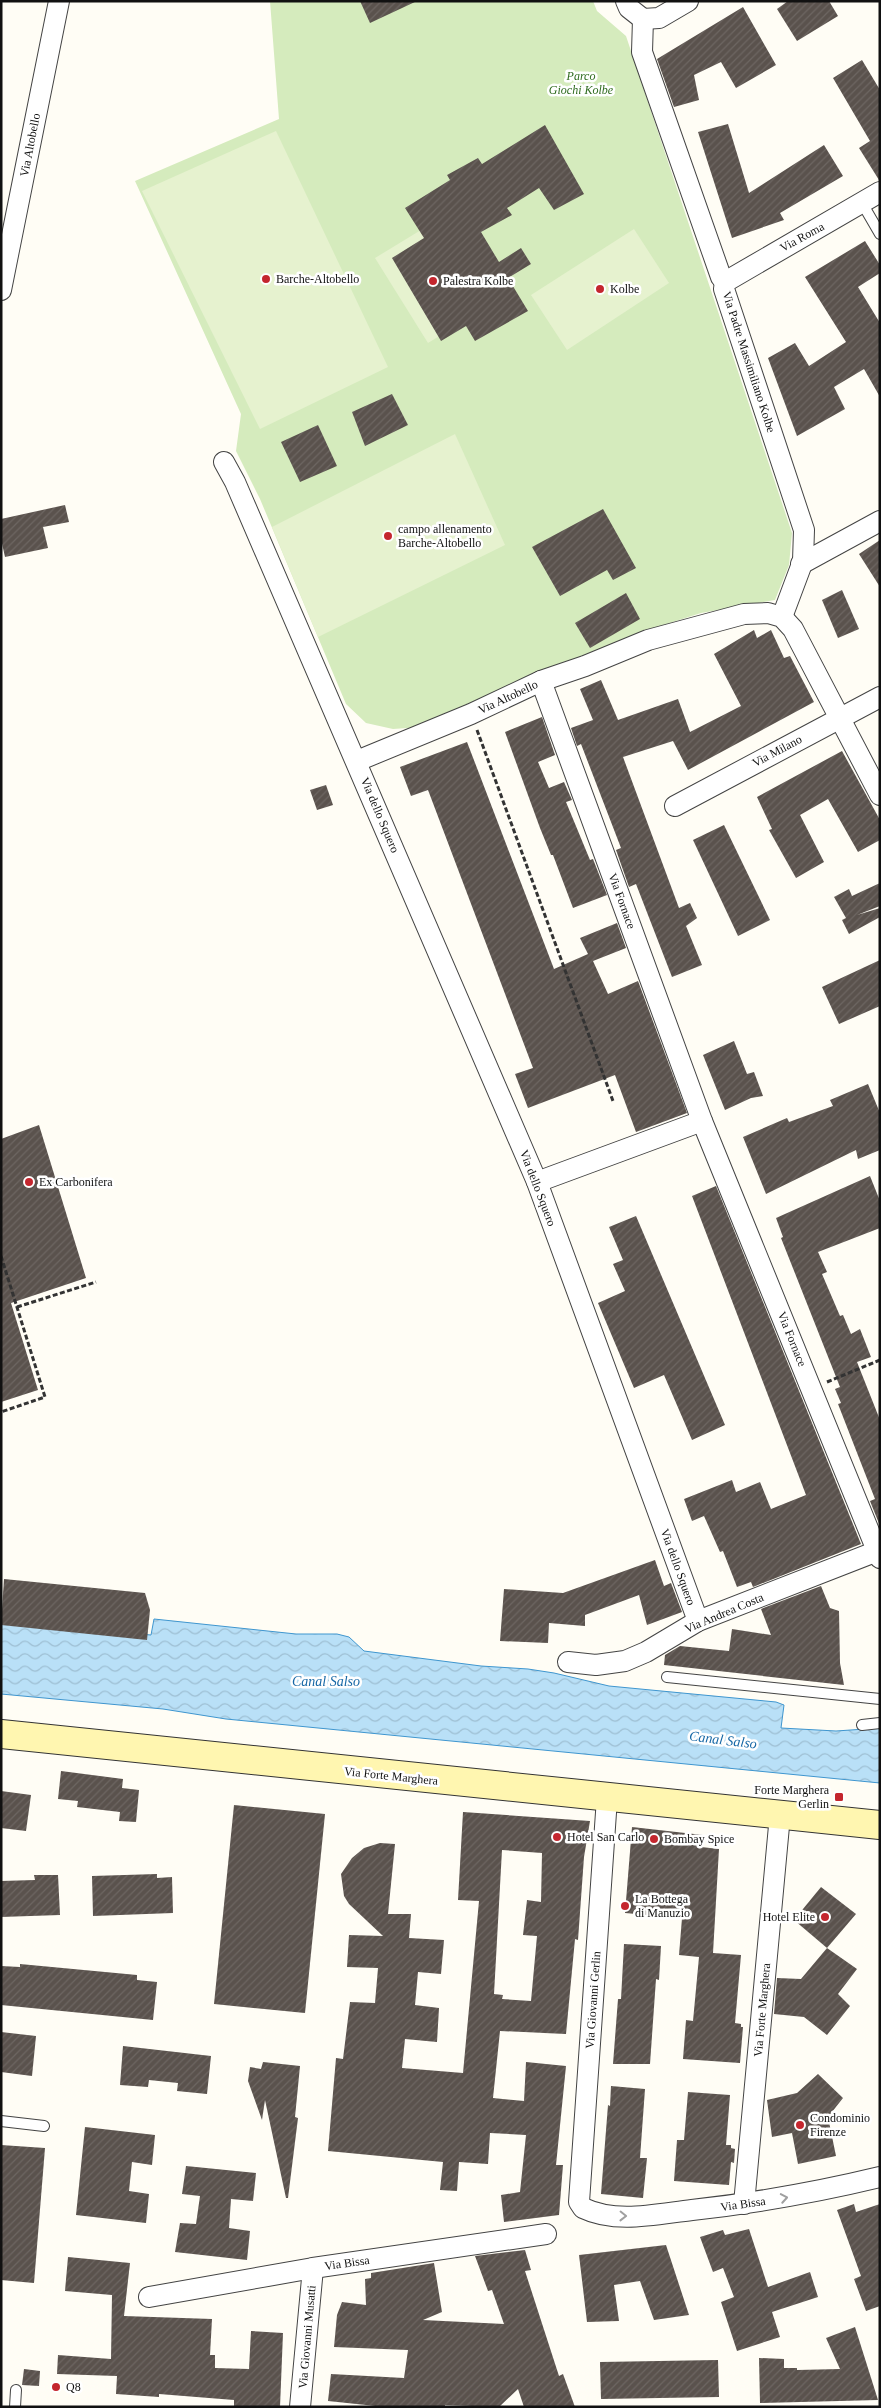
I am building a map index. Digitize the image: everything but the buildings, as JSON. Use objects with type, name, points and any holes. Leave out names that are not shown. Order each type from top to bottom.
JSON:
[{"type":"street","name":"Via Altobello","points":[[1,290],[59,1]]},
{"type":"street","points":[[626,1],[629,8],[643,19],[659,18],[688,1]]},
{"type":"street","name":"Via Padre Massimiliano Kolbe","points":[[643,19],[642,52],[721,277],[725,282],[724,289],[804,530],[801,564],[782,617]]},
{"type":"street","name":"Via Roma","points":[[725,282],[880,192]]},
{"type":"street","points":[[224,462],[235,482],[357,761]]},
{"type":"street","points":[[801,564],[880,521]]},
{"type":"street","name":"Via Altobello","points":[[357,761],[471,714],[541,681],[585,666],[648,640],[744,614],[768,612],[782,617]]},
{"type":"street","points":[[782,617],[793,630],[880,795]]},
{"type":"street","name":"Via Fornace","points":[[541,681],[702,1121],[878,1553]]},
{"type":"street","name":"Via Milano","points":[[675,806],[880,697]]},
{"type":"street","name":"Via dello Squero","points":[[357,761],[537,1182],[696,1615]]},
{"type":"street","points":[[537,1182],[702,1121]]},
{"type":"street","name":"Via Andrea Costa","points":[[568,1662],[596,1665],[625,1661],[646,1652],[696,1615],[878,1553]]},
{"type":"street","name":"Via Forte Marghera","points":[[1,1734],[880,1825]]},
{"type":"street","name":"Via Giovanni Gerlin","points":[[579,2202],[608,1798]]},
{"type":"street","name":"Via Forte Marghera","points":[[744,2204],[780,1815]]},
{"type":"street","name":"Via Bissa","points":[[579,2202],[583,2208],[590,2212],[611,2216],[637,2216],[744,2204],[801,2195],[880,2177]]},
{"type":"street","name":"Via Bissa","points":[[149,2297],[313,2268],[546,2234]]},
{"type":"street","name":"Via Giovanni Musatti","points":[[300,2407],[313,2268]]},
{"type":"lane","points":[[862,203],[880,234]]},
{"type":"lane","points":[[667,1677],[880,1699]]},
{"type":"lane","points":[[862,1725],[880,1723]]},
{"type":"lane","points":[[1,2121],[44,2126]]},
{"type":"lane","points":[[15,2407],[16,2390]]},
{"type":"path","points":[[471,714],[613,1100]]},
{"type":"path","points":[[1,1256],[45,1398],[1,1412]]},
{"type":"path","points":[[17,1307],[96,1282]]},
{"type":"path","points":[[812,1388],[880,1360]]},
{"type":"green space","name":"Parco Giochi Kolbe","points":[[270,1],[593,1],[597,11],[626,36],[792,533],[789,565],[775,600],[701,613],[651,629],[422,727],[393,729],[366,723],[346,704],[260,499],[236,451],[241,414],[135,181],[279,119]]},
{"type":"green space","name":"Barche-Altobello","points":[[276,131],[388,367],[260,429],[142,191]]},
{"type":"green space","name":"Palestra Kolbe","points":[[439,219],[492,304],[428,343],[375,258]]},
{"type":"green space","name":"Kolbe","points":[[634,229],[669,283],[567,350],[531,295]]},
{"type":"green space","name":"campo allenamento Barche-Altobello","points":[[455,434],[505,545],[318,637],[272,527]]},
{"type":"water","name":"Canal Salso","points":[[154,1619],[296,1634],[337,1634],[349,1637],[364,1651],[481,1666],[528,1669],[609,1686],[776,1702],[784,1705],[781,1728],[836,1731],[880,1728],[880,1783],[226,1719],[163,1709],[1,1694],[1,1622],[151,1635]]},
{"type":"place","name":"Barche-Altobello","points":[[266,279]]},
{"type":"place","name":"Palestra Kolbe","points":[[433,281]]},
{"type":"place","name":"Kolbe","points":[[600,289]]},
{"type":"place","name":"campo allenamento Barche-Altobello","points":[[388,536]]},
{"type":"place","name":"Ex Carbonifera","points":[[29,1182]]},
{"type":"place","name":"Forte Marghera Gerlin","points":[[839,1797]]},
{"type":"place","name":"Hotel San Carlo","points":[[557,1837]]},
{"type":"place","name":"Bombay Spice","points":[[654,1839]]},
{"type":"place","name":"La Bottega di Manuzio","points":[[625,1906]]},
{"type":"place","name":"Hotel Elite","points":[[825,1917]]},
{"type":"place","name":"Condominio Firenze","points":[[800,2125]]},
{"type":"place","name":"Q8","points":[[56,2387]]}]
